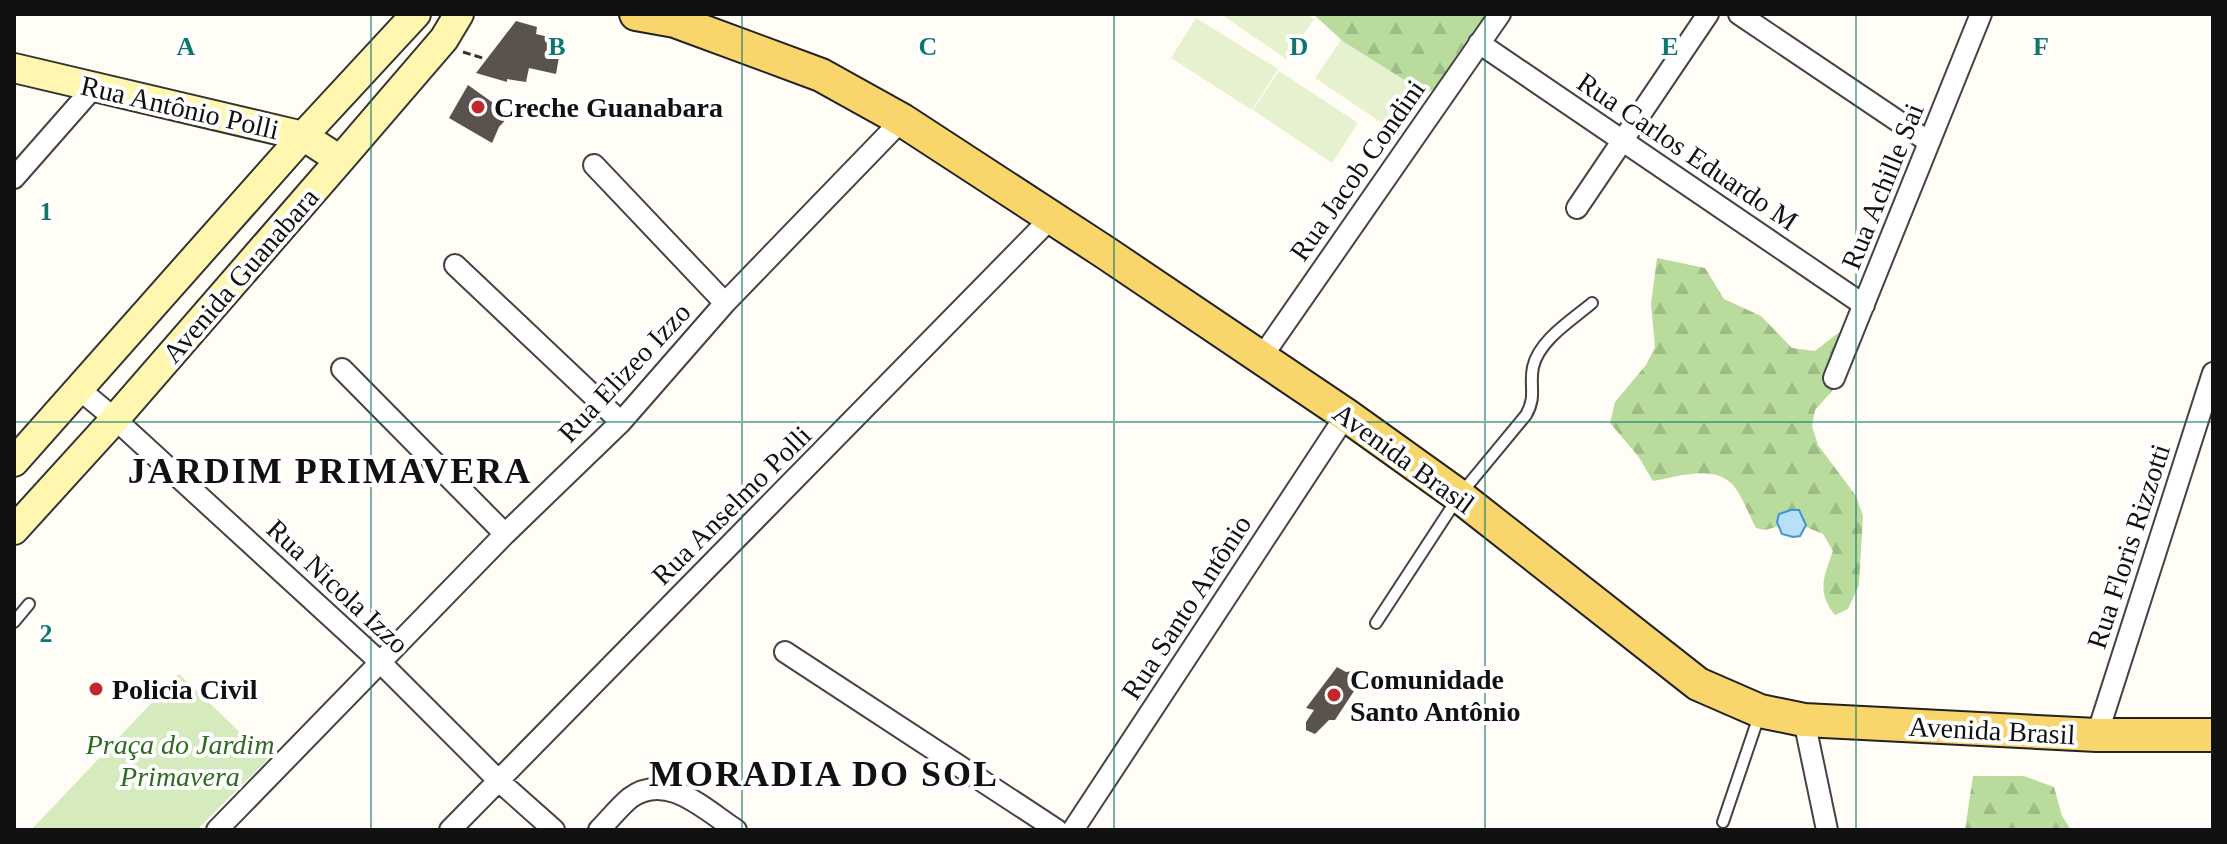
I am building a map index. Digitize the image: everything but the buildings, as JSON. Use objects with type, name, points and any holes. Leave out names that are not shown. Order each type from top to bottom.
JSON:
[{"type":"main road","name":"Avenida Guanabara","points":[[14,462],[303,136],[416,14]]},
{"type":"main road","name":"Avenida Guanabara","points":[[17,520],[115,419],[444,39],[459,14]]},
{"type":"main road","name":"Avenida Brasil","points":[[636,14],[675,21],[821,75],[902,120],[1346,415],[1459,496],[1698,684],[1760,711],[1804,720],[2097,735],[2213,735]]},
{"type":"main road","name":"Rua Antônio Polli","points":[[14,68],[303,136],[340,160]]},
{"type":"street","name":"Rua Jacob Condini","points":[[1261,358],[1500,14]]},
{"type":"street","points":[[1577,208],[1708,14]]},
{"type":"street","points":[[1739,14],[1929,142]]},
{"type":"street","name":"Rua Achille Sai","points":[[1834,378],[1981,14]]},
{"type":"street","name":"Rua Carlos Eduardo M","points":[[1479,43],[1864,305]]},
{"type":"street","points":[[14,178],[94,87]]},
{"type":"street","name":"Rua Elizeo Izzo","points":[[217,830],[505,534],[621,422],[725,303],[902,120]]},
{"type":"street","points":[[594,165],[725,303]]},
{"type":"street","name":"Rua Anselmo Polli","points":[[450,830],[1051,218]]},
{"type":"street","points":[[455,265],[621,422]]},
{"type":"street","points":[[342,369],[505,534]]},
{"type":"street","name":"Rua Floris Rizzotti","points":[[2097,735],[2213,373]]},
{"type":"street","name":"Rua Nicola Izzo","points":[[79,389],[380,662],[499,781],[554,830]]},
{"type":"street","name":"Rua Santo Antônio","points":[[1073,830],[1346,415]]},
{"type":"street","points":[[785,652],[1057,830]]},
{"type":"street","points":[[1804,720],[1827,830]]},
{"type":"street","points":[[599,830],[629,799],[648,788],[670,788],[736,830]]},
{"type":"lane","points":[[1376,623],[1459,496],[1532,404],[1534,364],[1542,347],[1592,303]]},
{"type":"lane","points":[[14,622],[29,604]]},
{"type":"lane","points":[[1723,822],[1760,711]]},
{"type":"path","points":[[455,49],[486,59]]},
{"type":"green space","points":[[1221,14],[1306,14],[1314,19],[1286,59]]},
{"type":"green space","points":[[1313,14],[1486,14],[1440,85],[1426,94],[1380,72]]},
{"type":"green space","points":[[1196,18],[1278,69],[1252,110],[1171,58]]},
{"type":"green space","points":[[1341,40],[1422,91],[1394,131],[1315,78]]},
{"type":"green space","points":[[1279,71],[1358,123],[1332,163],[1253,110]]},
{"type":"green space","points":[[1657,258],[1705,268],[1724,299],[1761,316],[1792,348],[1815,351],[1838,333],[1847,337],[1832,391],[1815,410],[1812,426],[1818,445],[1856,496],[1863,516],[1859,585],[1848,609],[1835,615],[1825,599],[1825,576],[1833,551],[1823,534],[1794,522],[1765,530],[1756,528],[1736,489],[1724,478],[1715,475],[1694,474],[1653,481],[1638,456],[1610,423],[1615,402],[1646,365],[1655,347],[1651,304]]},
{"type":"green space","name":"Praça do Jardim Primavera","points":[[179,674],[268,759],[197,830],[31,830]]},
{"type":"green space","points":[[1973,776],[2024,776],[2054,787],[2062,816],[2071,830],[1965,830]]},
{"type":"water","points":[[1799,510],[1806,525],[1800,536],[1782,534],[1777,522],[1779,514]]},
{"type":"place","name":"Creche Guanabara","points":[[478,107]]},
{"type":"place","name":"Policia Civil","points":[[96,689]]},
{"type":"place","name":"Comunidade Santo Antônio","points":[[1334,695]]},
{"type":"district","name":"JARDIM PRIMAVERA","points":[[330,470]]},
{"type":"district","name":"MORADIA DO SOL","points":[[824,773]]}]
